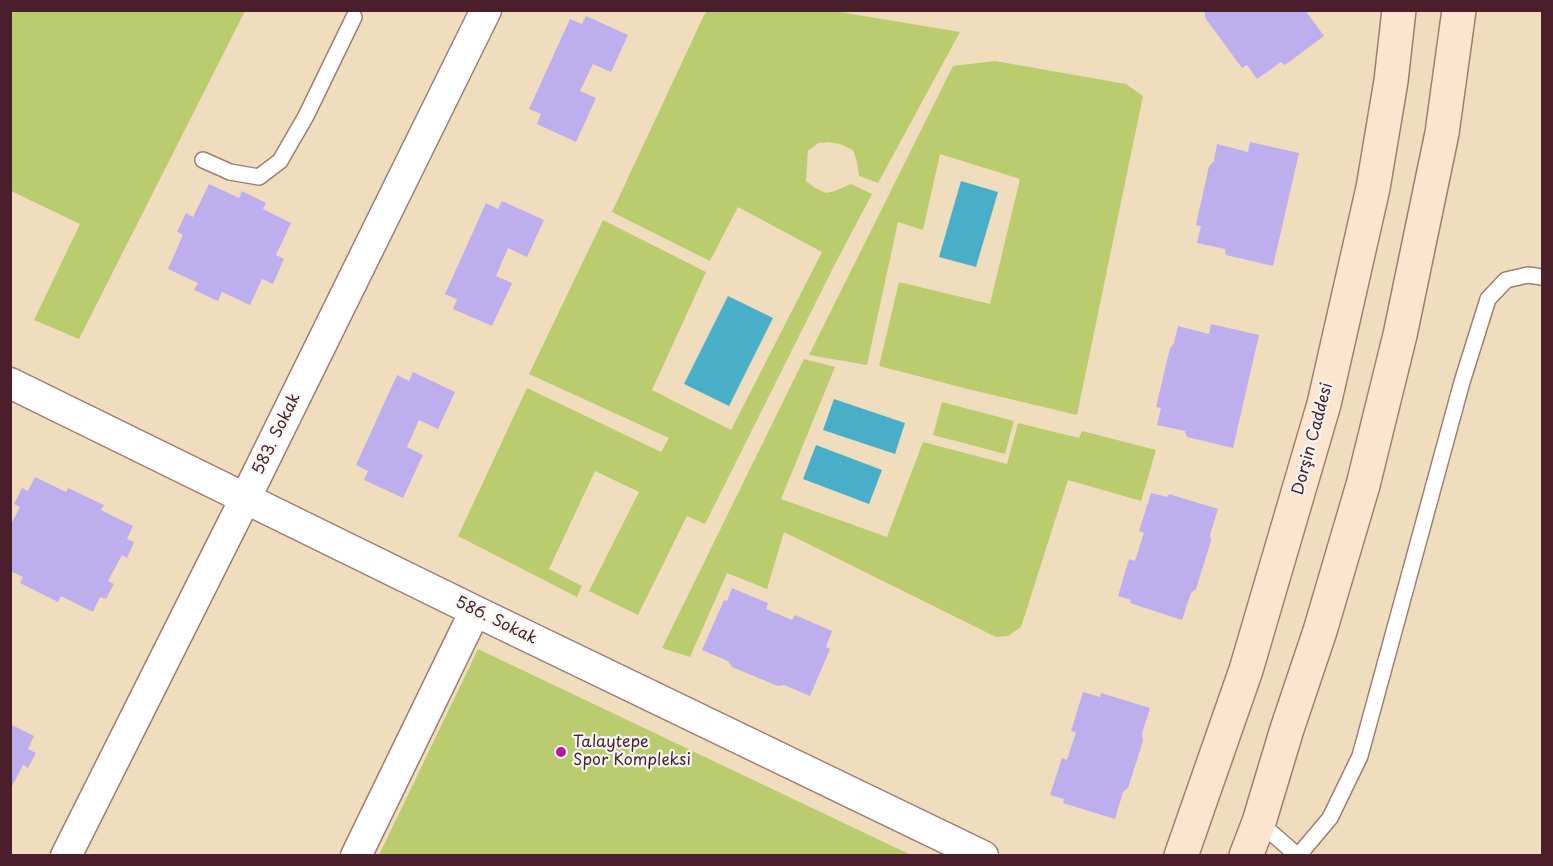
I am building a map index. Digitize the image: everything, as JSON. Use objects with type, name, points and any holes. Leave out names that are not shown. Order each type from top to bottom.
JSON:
[{"type":"main road","name":"Dorşin Caddesi","points":[[1181,855],[1246,670],[1324,404],[1372,188],[1391,81],[1399,10]]},
{"type":"main road","points":[[1245,855],[1259,822],[1330,599],[1363,485],[1397,347],[1442,133],[1459,10]]},
{"type":"street","name":"583. Sokak","points":[[66,855],[486,10]]},
{"type":"street","name":"586. Sokak","points":[[10,383],[475,611],[983,855]]},
{"type":"street","points":[[356,855],[475,611]]},
{"type":"lane","points":[[203,160],[230,172],[259,177],[280,161],[306,116],[354,17]]},
{"type":"lane","points":[[1259,822],[1298,855],[1330,818],[1360,756],[1462,382],[1488,299],[1506,280],[1528,275],[1542,277]]},
{"type":"green space","points":[[10,11],[245,11],[79,339],[34,320],[80,224],[11,191]]},
{"type":"green space","points":[[706,11],[834,11],[960,32],[878,183],[859,176],[853,150],[840,144],[818,143],[808,151],[806,181],[815,188],[826,193],[851,184],[872,194],[705,524],[687,516],[638,615],[589,591],[639,492],[595,471],[549,569],[582,586],[577,597],[458,536],[527,388],[661,452],[669,438],[529,374],[603,220],[706,272],[652,390],[731,430],[822,252],[738,207],[710,261],[612,212]]},
{"type":"green space","points":[[995,61],[1126,84],[1143,96],[1077,415],[879,366],[899,282],[990,304],[1020,179],[940,154],[923,230],[898,222],[867,365],[809,355],[953,66]]},
{"type":"green space","points":[[804,359],[835,367],[781,499],[887,537],[923,442],[1007,464],[1018,423],[1079,438],[1082,431],[1156,450],[1141,501],[1068,480],[1021,627],[1008,636],[996,637],[784,532],[767,589],[727,573],[690,657],[662,648]]},
{"type":"green space","points":[[942,402],[1014,421],[1005,454],[933,435]]},
{"type":"green space","name":"Talaytepe Spor Kompleksi","points":[[478,649],[911,855],[379,855]]},
{"type":"water","points":[[961,181],[998,192],[976,267],[939,257]]},
{"type":"water","points":[[728,296],[773,318],[729,406],[684,384]]},
{"type":"water","points":[[834,399],[905,423],[895,454],[823,430]]},
{"type":"water","points":[[816,445],[882,470],[869,504],[803,479]]},
{"type":"building","points":[[1204,10],[1305,10],[1324,36],[1285,65],[1281,62],[1257,79],[1247,65],[1242,68],[1206,19]]},
{"type":"building","points":[[586,16],[628,35],[611,72],[593,64],[580,91],[596,98],[576,142],[537,124],[541,114],[529,109],[570,19],[582,24]]},
{"type":"building","points":[[1250,142],[1299,153],[1273,266],[1226,255],[1225,249],[1197,243],[1201,226],[1196,225],[1209,166],[1214,161],[1217,144],[1248,152]]},
{"type":"building","points":[[209,184],[239,198],[242,191],[266,203],[263,209],[291,223],[276,255],[284,259],[273,284],[262,279],[250,305],[222,292],[218,301],[194,290],[198,283],[168,269],[183,235],[177,232],[186,213],[193,217]]},
{"type":"building","points":[[502,201],[544,220],[527,257],[508,248],[496,276],[512,283],[492,326],[453,309],[457,299],[445,294],[486,203],[498,209]]},
{"type":"building","points":[[1211,324],[1259,335],[1233,448],[1187,437],[1185,431],[1157,425],[1161,408],[1156,407],[1170,348],[1174,343],[1178,326],[1209,334]]},
{"type":"building","points":[[413,372],[455,392],[438,429],[419,420],[407,447],[423,455],[403,498],[364,480],[368,471],[356,465],[397,375],[409,381]]},
{"type":"building","points":[[35,477],[66,492],[68,488],[104,505],[101,510],[133,526],[127,539],[134,542],[127,558],[122,555],[108,581],[114,584],[106,599],[100,597],[93,612],[61,596],[58,602],[20,583],[23,577],[10,571],[10,526],[20,507],[14,504],[22,488],[28,491]]},
{"type":"building","points":[[1151,493],[1167,497],[1169,494],[1218,509],[1196,589],[1191,593],[1182,620],[1130,603],[1131,600],[1118,596],[1129,559],[1135,561],[1144,533],[1139,531]]},
{"type":"building","points":[[732,588],[768,603],[766,609],[792,620],[795,615],[832,631],[826,647],[830,649],[810,696],[732,667],[728,661],[702,650],[724,600],[727,601]]},
{"type":"building","points":[[1083,692],[1100,697],[1101,693],[1150,708],[1142,734],[1143,741],[1115,819],[1063,803],[1064,799],[1050,795],[1062,758],[1067,760],[1076,732],[1071,731]]},
{"type":"building","points":[[10,724],[34,736],[28,749],[36,753],[28,768],[23,765],[10,790]]},
{"type":"place","name":"Talaytepe Spor Kompleksi","points":[[561,752]]}]
